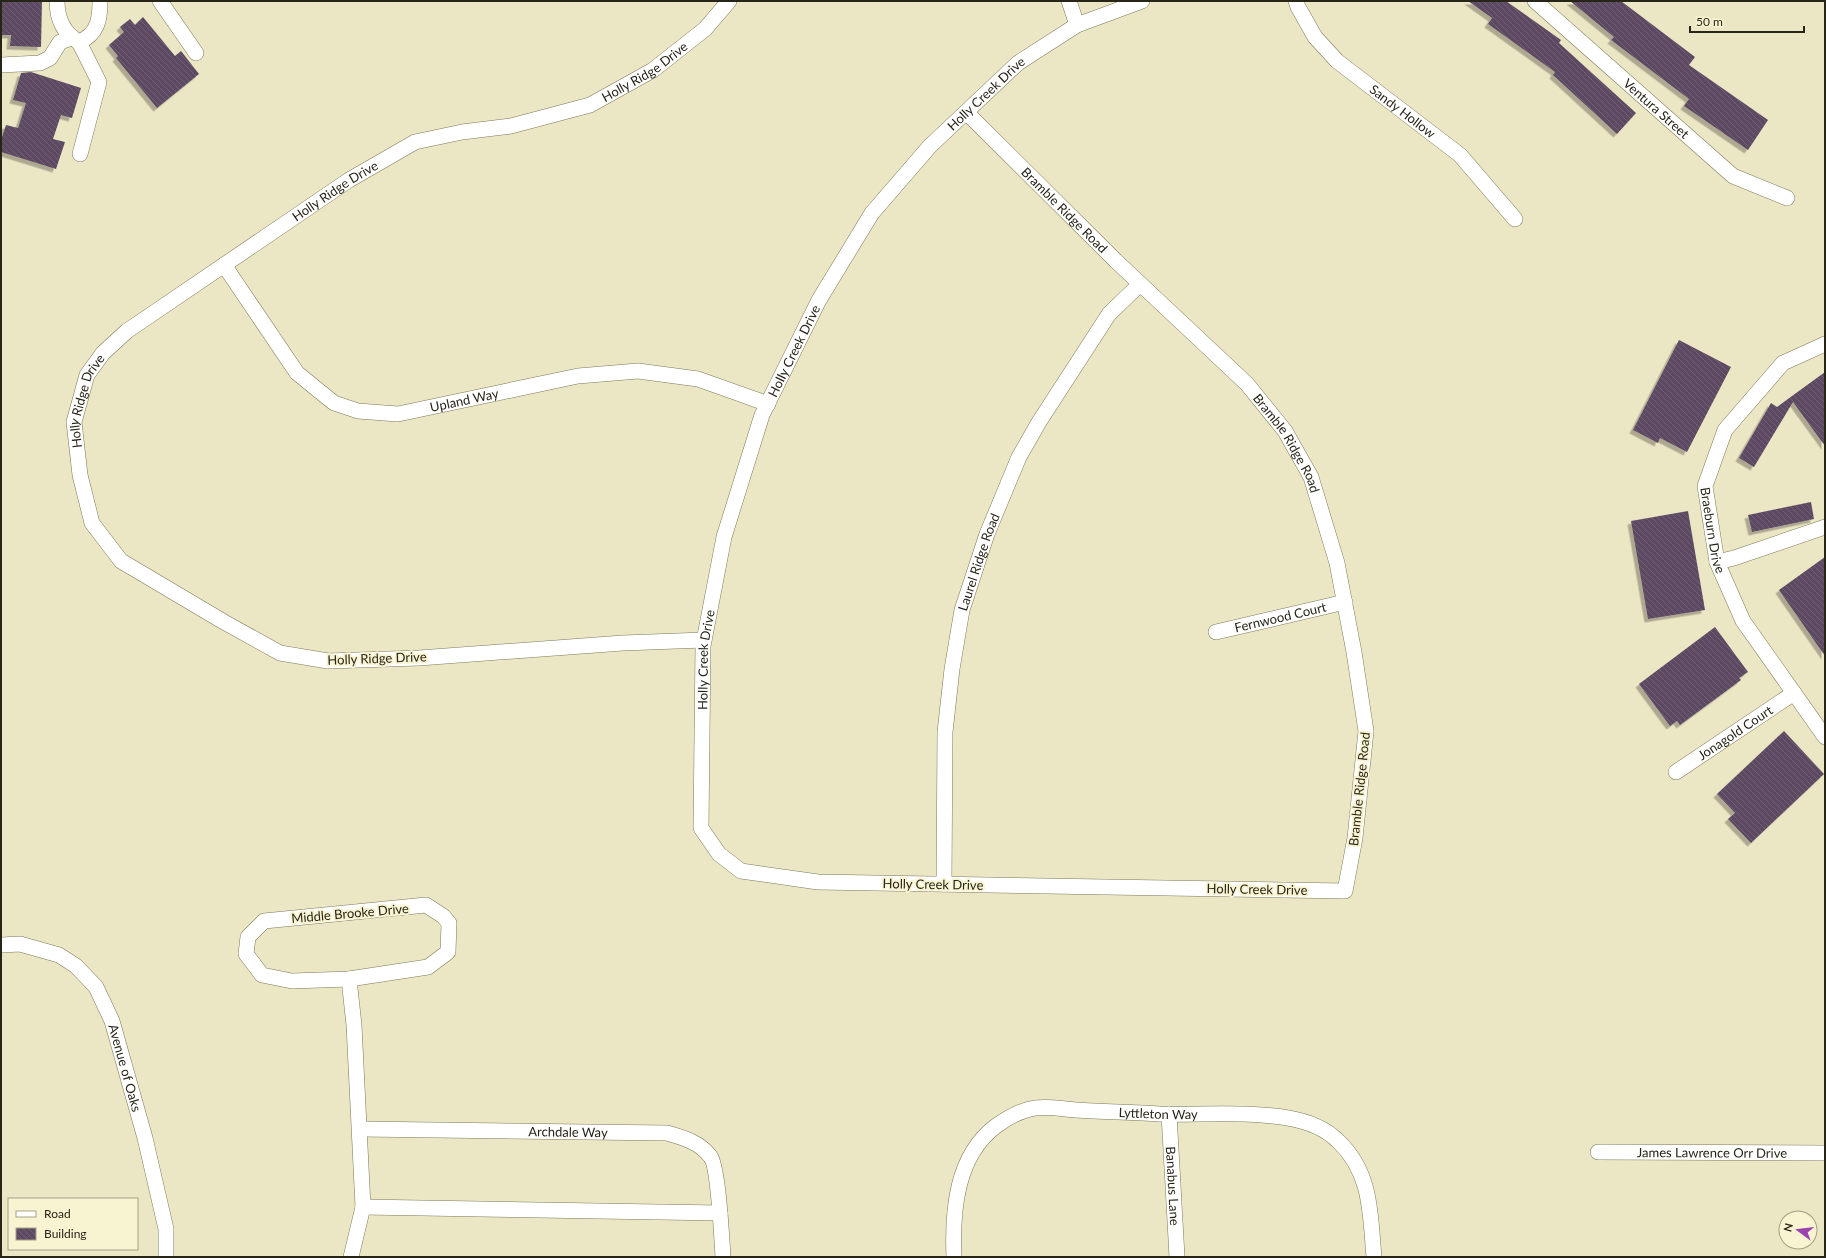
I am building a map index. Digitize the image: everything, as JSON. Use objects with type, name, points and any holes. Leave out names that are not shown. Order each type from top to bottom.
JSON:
[{"type":"street","points":[[57,1],[61,26],[76,40],[99,82],[80,154]]},
{"type":"street","points":[[1,65],[40,63],[50,58],[60,42],[88,38],[100,20],[100,1]]},
{"type":"street","points":[[160,1],[196,53]]},
{"type":"street","name":"Holly Ridge Drive","points":[[704,640],[623,642],[419,658],[328,661],[280,653],[224,622],[121,561],[92,523],[80,475],[74,422],[87,375],[103,353],[127,331],[349,180],[415,142],[462,132],[511,126],[590,105],[653,70],[705,29],[729,1]]},
{"type":"street","points":[[1069,1],[1077,25]]},
{"type":"street","name":"Holly Creek Drive","points":[[1142,1],[1116,5],[1077,25],[1018,63],[930,146],[872,213],[819,300],[762,415],[724,536],[704,640],[701,828],[720,854],[742,871],[818,882],[1345,891]]},
{"type":"street","name":"Sandy Hollow","points":[[1296,1],[1315,37],[1337,61],[1460,155],[1515,219]]},
{"type":"street","name":"Ventura Street","points":[[1535,1],[1733,176],[1788,198]]},
{"type":"street","name":"Bramble Ridge Road","points":[[966,112],[1140,284],[1247,384],[1285,431],[1311,477],[1337,563],[1366,730],[1355,838],[1345,891]]},
{"type":"street","name":"Upland Way","points":[[224,265],[297,373],[334,403],[358,411],[398,414],[578,376],[638,371],[698,379],[768,404]]},
{"type":"street","name":"Laurel Ridge Road","points":[[944,884],[945,732],[952,669],[962,610],[987,534],[1019,457],[1109,314],[1140,284]]},
{"type":"street","name":"Braeburn Drive","points":[[1825,344],[1782,363],[1725,430],[1705,486],[1717,562],[1743,621],[1825,737]]},
{"type":"street","points":[[1717,562],[1734,558],[1825,527]]},
{"type":"street","name":"Fernwood Court","points":[[1216,632],[1344,602]]},
{"type":"street","name":"Jonagold Court","points":[[1676,772],[1794,693]]},
{"type":"street","name":"Middle Brooke Drive","points":[[426,905],[443,916],[449,923],[448,952],[428,967],[349,979],[292,981],[262,975],[246,954],[248,937],[264,921],[426,905]]},
{"type":"street","name":"Avenue of Oaks","points":[[1,945],[20,944],[59,955],[76,966],[96,987],[112,1021],[145,1138],[166,1229],[166,1257]]},
{"type":"street","points":[[349,979],[354,1025],[363,1207],[351,1257]]},
{"type":"street","name":"Lyttleton Way","points":[[954,1257],[954,1212],[964,1168],[974,1149],[983,1137],[996,1126],[1016,1114],[1034,1108],[1053,1106],[1074,1110],[1169,1114],[1253,1115],[1286,1118],[1307,1123],[1323,1130],[1337,1140],[1349,1152],[1365,1183],[1374,1257]]},
{"type":"street","name":"Banabus Lane","points":[[1169,1114],[1177,1257]]},
{"type":"street","name":"Archdale Way","points":[[360,1129],[667,1133],[696,1142],[712,1157],[720,1213],[723,1257]]},
{"type":"street","name":"James Lawrence Orr Drive","points":[[1598,1152],[1825,1153]]},
{"type":"street","points":[[363,1207],[720,1213]]},
{"type":"building","points":[[1,1],[42,1],[41,47],[10,46],[11,35],[1,35]]},
{"type":"building","points":[[1468,1],[1506,1],[1561,40],[1559,43],[1636,113],[1617,134],[1553,75],[1555,72],[1488,24],[1492,18]]},
{"type":"building","points":[[1570,1],[1621,1],[1695,57],[1689,65],[1768,120],[1748,150],[1684,106],[1689,99],[1611,40],[1614,37]]},
{"type":"building","points":[[143,17],[175,56],[181,51],[199,74],[157,108],[116,58],[118,56],[109,45],[124,32],[120,27],[130,19],[135,25]]},
{"type":"building","points":[[31,72],[81,88],[72,118],[61,115],[53,139],[65,142],[56,169],[1,152],[1,140],[6,125],[18,128],[26,103],[13,100],[21,73]]},
{"type":"building","points":[[1679,340],[1731,367],[1687,452],[1660,438],[1658,443],[1633,430]]},
{"type":"building","points":[[1825,372],[1825,446],[1793,402],[1754,467],[1739,458],[1771,403],[1777,407]]},
{"type":"building","points":[[1811,502],[1814,519],[1752,532],[1748,515]]},
{"type":"building","points":[[1688,511],[1705,610],[1648,619],[1631,521]]},
{"type":"building","points":[[1825,557],[1825,656],[1779,590]]},
{"type":"building","points":[[1715,627],[1748,672],[1739,678],[1741,680],[1680,725],[1677,721],[1670,726],[1639,684]]},
{"type":"building","points":[[1784,731],[1824,774],[1751,843],[1728,819],[1735,813],[1717,794]]}]
